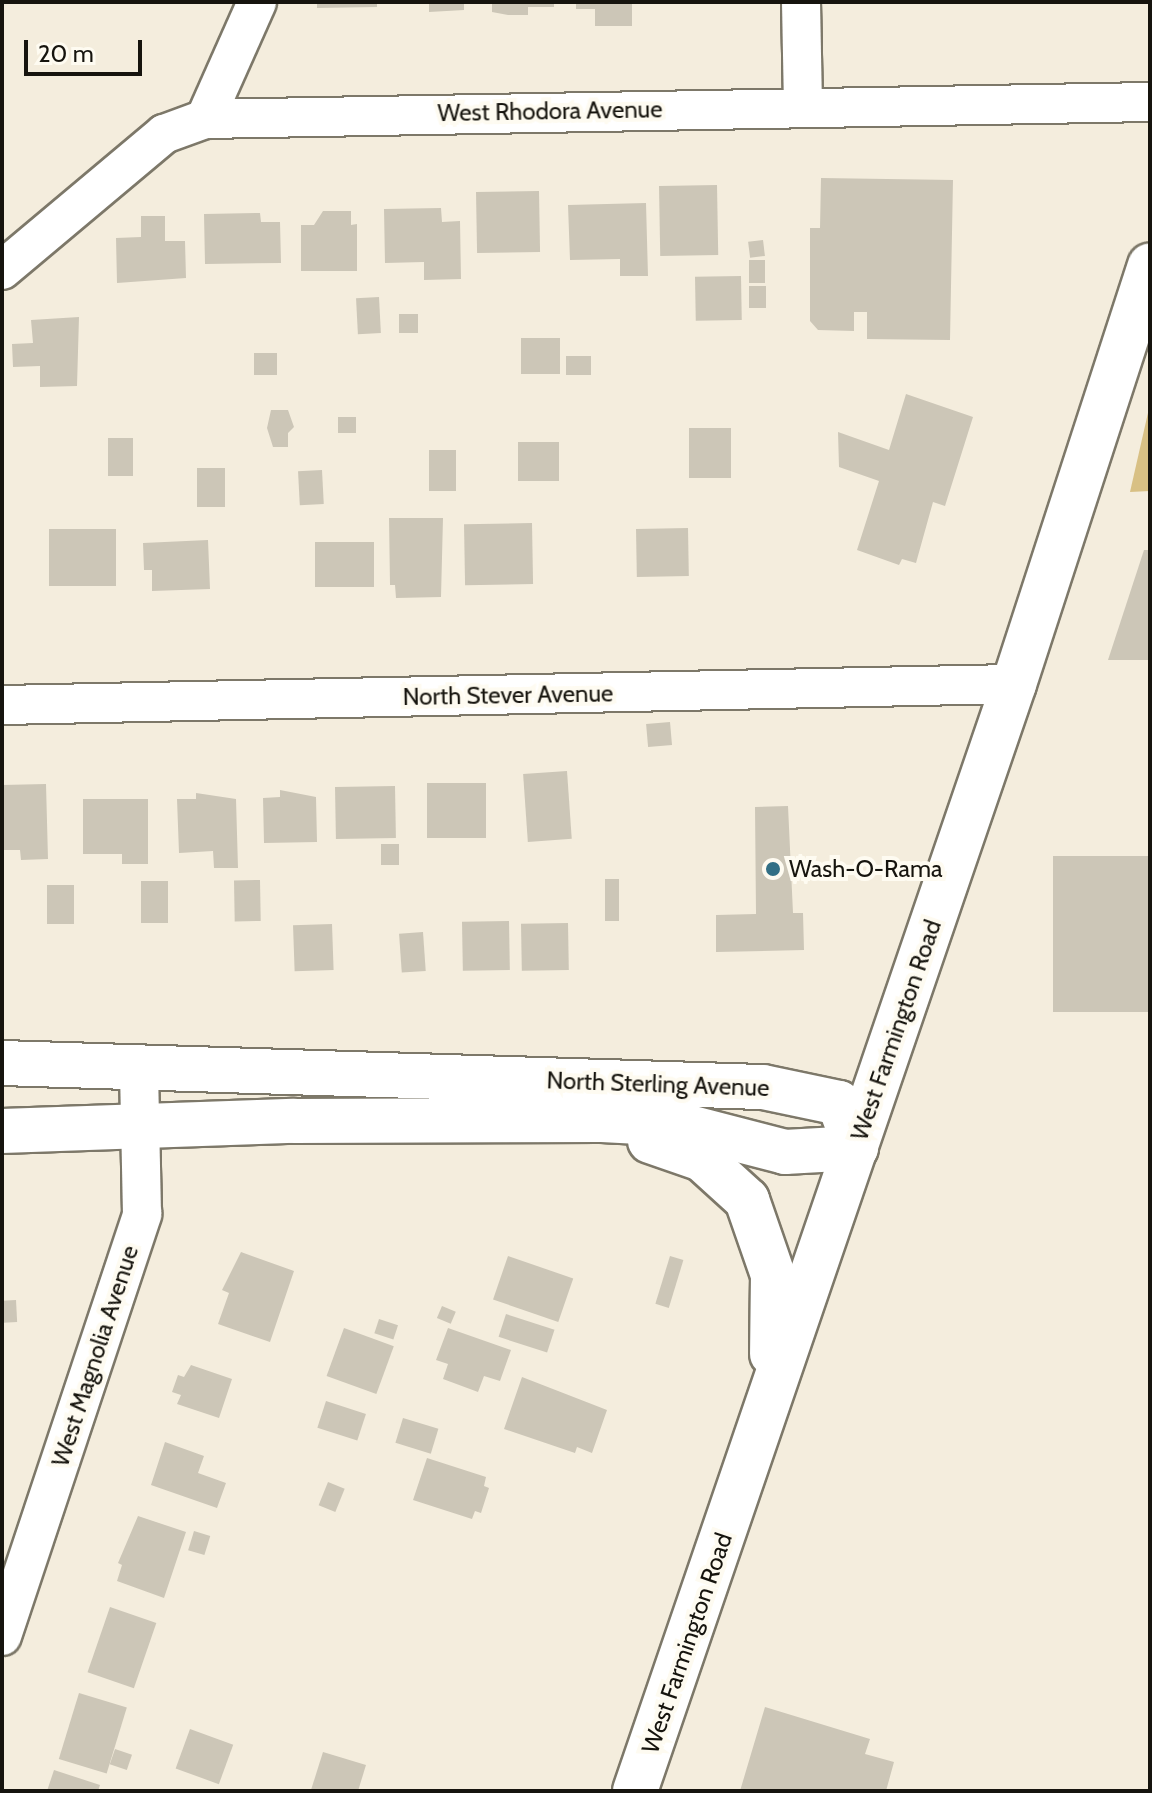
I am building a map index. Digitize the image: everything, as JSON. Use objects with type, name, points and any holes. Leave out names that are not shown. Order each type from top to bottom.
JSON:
[{"type":"main road","name":"West Farmington Road","points":[[635,1791],[750,1464],[1014,684],[1150,266]]},
{"type":"main road","name":"North Sterling Avenue","points":[[2,1063],[763,1087],[839,1103],[856,1148],[785,1152],[656,1122],[381,1119],[2,1131]]},
{"type":"main road","points":[[381,1119],[647,1141],[702,1159],[730,1180],[755,1215],[773,1275],[770,1367],[750,1464]]},
{"type":"street","points":[[205,119],[257,2]]},
{"type":"street","points":[[801,2],[803,105]]},
{"type":"street","name":"West Rhodora Avenue","points":[[2,270],[164,134],[205,119],[803,105],[1150,102]]},
{"type":"street","name":"North Stever Avenue","points":[[2,705],[1014,684]]},
{"type":"street","name":"West Magnolia Avenue","points":[[2,1636],[142,1214],[137,1129],[139,1068]]},
{"type":"shaded area","points":[[1150,404],[1150,491],[1130,492]]},
{"type":"building","points":[[317,2],[377,2],[377,7],[317,8]]},
{"type":"building","points":[[429,2],[464,2],[464,10],[429,12]]},
{"type":"building","points":[[492,2],[554,2],[554,7],[528,7],[528,15],[508,15],[492,12]]},
{"type":"building","points":[[576,2],[632,2],[632,26],[595,26],[595,9],[576,9]]},
{"type":"building","points":[[821,178],[953,180],[950,340],[867,339],[867,312],[854,312],[854,331],[818,330],[810,321],[810,228],[820,228]]},
{"type":"building","points":[[717,185],[718,255],[660,256],[659,186]]},
{"type":"building","points":[[539,191],[540,252],[477,253],[476,192]]},
{"type":"building","points":[[646,203],[648,276],[620,276],[620,259],[570,260],[568,205]]},
{"type":"building","points":[[441,208],[442,222],[460,221],[461,279],[424,280],[424,262],[385,263],[384,209]]},
{"type":"building","points":[[323,211],[351,211],[351,225],[357,224],[357,271],[301,271],[301,225],[314,225]]},
{"type":"building","points":[[260,213],[261,222],[280,222],[281,263],[205,264],[204,214]]},
{"type":"building","points":[[141,216],[165,216],[165,241],[185,241],[186,278],[117,283],[116,238],[141,237]]},
{"type":"building","points":[[763,240],[765,256],[750,258],[748,242]]},
{"type":"building","points":[[749,260],[765,260],[765,283],[749,283]]},
{"type":"building","points":[[741,276],[742,320],[696,321],[695,277]]},
{"type":"building","points":[[749,286],[766,286],[766,308],[749,308]]},
{"type":"building","points":[[379,297],[381,333],[358,334],[356,298]]},
{"type":"building","points":[[399,314],[418,314],[418,333],[399,333]]},
{"type":"building","points":[[79,317],[77,386],[40,387],[40,366],[13,367],[12,344],[33,343],[31,320]]},
{"type":"building","points":[[521,338],[560,338],[560,374],[521,374]]},
{"type":"building","points":[[254,353],[277,353],[277,375],[254,375]]},
{"type":"building","points":[[566,356],[591,356],[591,375],[566,375]]},
{"type":"building","points":[[906,394],[973,417],[945,506],[933,502],[916,563],[902,559],[899,565],[857,550],[879,481],[839,467],[838,432],[889,450]]},
{"type":"building","points":[[271,410],[288,410],[294,427],[288,433],[288,447],[273,447],[267,428]]},
{"type":"building","points":[[338,417],[356,417],[356,433],[338,433]]},
{"type":"building","points":[[689,428],[731,428],[731,478],[689,478]]},
{"type":"building","points":[[108,438],[133,438],[133,476],[108,476]]},
{"type":"building","points":[[518,442],[559,442],[559,481],[518,481]]},
{"type":"building","points":[[429,450],[456,450],[456,491],[429,491]]},
{"type":"building","points":[[197,468],[225,468],[225,507],[197,507]]},
{"type":"building","points":[[322,470],[324,504],[300,505],[298,471]]},
{"type":"building","points":[[389,518],[443,518],[441,597],[396,598],[395,585],[390,585]]},
{"type":"building","points":[[532,523],[533,584],[465,585],[464,524]]},
{"type":"building","points":[[688,528],[689,576],[637,577],[636,529]]},
{"type":"building","points":[[49,529],[116,529],[116,586],[49,586]]},
{"type":"building","points":[[208,540],[210,589],[152,591],[152,570],[144,570],[143,543]]},
{"type":"building","points":[[315,542],[374,542],[374,587],[315,587]]},
{"type":"building","points":[[1144,550],[1150,550],[1150,660],[1108,660]]},
{"type":"building","points":[[670,722],[672,745],[648,747],[646,724]]},
{"type":"building","points":[[567,771],[572,839],[528,842],[523,774]]},
{"type":"building","points":[[427,783],[486,783],[486,838],[427,838]]},
{"type":"building","points":[[46,784],[48,859],[21,860],[20,850],[2,850],[2,785]]},
{"type":"building","points":[[395,786],[396,838],[336,839],[335,787]]},
{"type":"building","points":[[280,790],[316,797],[317,842],[264,843],[263,798],[280,797]]},
{"type":"building","points":[[196,793],[236,799],[238,868],[214,868],[213,851],[179,853],[177,799],[196,799]]},
{"type":"building","points":[[83,799],[148,799],[148,864],[122,864],[122,854],[83,854]]},
{"type":"building","name":"Wash-O-Rama","points":[[788,806],[793,913],[803,913],[804,950],[716,952],[716,915],[756,914],[755,807]]},
{"type":"building","points":[[381,844],[399,844],[399,865],[381,865]]},
{"type":"building","points":[[1053,856],[1150,856],[1150,1012],[1053,1012]]},
{"type":"building","points":[[605,879],[619,879],[619,921],[605,921]]},
{"type":"building","points":[[234,880],[260,880],[261,921],[235,921]]},
{"type":"building","points":[[141,881],[168,881],[168,923],[141,923]]},
{"type":"building","points":[[47,885],[74,885],[74,924],[47,924]]},
{"type":"building","points":[[509,921],[510,970],[463,971],[462,922]]},
{"type":"building","points":[[568,923],[569,970],[522,971],[521,924]]},
{"type":"building","points":[[332,924],[334,970],[295,971],[293,925]]},
{"type":"building","points":[[423,932],[426,971],[402,973],[399,934]]},
{"type":"building","points":[[241,1252],[294,1271],[270,1342],[218,1324],[229,1293],[222,1290]]},
{"type":"building","points":[[508,1256],[573,1278],[558,1322],[493,1299]]},
{"type":"building","points":[[670,1256],[683,1260],[669,1308],[655,1304]]},
{"type":"building","points":[[16,1300],[17,1322],[3,1323],[2,1301]]},
{"type":"building","points":[[442,1306],[456,1312],[451,1324],[437,1318]]},
{"type":"building","points":[[506,1314],[555,1330],[547,1353],[499,1337]]},
{"type":"building","points":[[379,1319],[398,1325],[393,1339],[374,1333]]},
{"type":"building","points":[[344,1328],[394,1346],[376,1394],[327,1376]]},
{"type":"building","points":[[448,1328],[511,1350],[500,1381],[484,1376],[478,1392],[443,1379],[448,1364],[436,1360]]},
{"type":"building","points":[[191,1365],[232,1379],[219,1418],[177,1404],[181,1395],[172,1392],[178,1375],[184,1377]]},
{"type":"building","points":[[522,1377],[607,1410],[592,1453],[577,1447],[575,1453],[504,1429]]},
{"type":"building","points":[[326,1401],[366,1414],[357,1441],[317,1428]]},
{"type":"building","points":[[403,1418],[438,1429],[431,1454],[395,1443]]},
{"type":"building","points":[[165,1442],[204,1456],[198,1473],[226,1483],[217,1508],[151,1485]]},
{"type":"building","points":[[427,1458],[486,1477],[484,1486],[489,1488],[481,1513],[475,1511],[472,1519],[413,1500]]},
{"type":"building","points":[[328,1482],[345,1489],[335,1512],[319,1505]]},
{"type":"building","points":[[138,1516],[186,1532],[164,1598],[117,1581],[122,1565],[118,1563]]},
{"type":"building","points":[[194,1531],[210,1536],[204,1555],[188,1550]]},
{"type":"building","points":[[110,1607],[156,1623],[134,1688],[88,1672]]},
{"type":"building","points":[[79,1693],[127,1708],[107,1774],[59,1759]]},
{"type":"building","points":[[765,1707],[870,1739],[865,1754],[894,1762],[886,1791],[740,1791]]},
{"type":"building","points":[[190,1729],[233,1745],[219,1784],[176,1768]]},
{"type":"building","points":[[115,1749],[132,1755],[127,1770],[110,1764]]},
{"type":"building","points":[[323,1752],[366,1765],[358,1791],[311,1790]]},
{"type":"building","points":[[54,1770],[100,1785],[98,1791],[47,1791]]},
{"type":"place","name":"Wash-O-Rama","points":[[773,869]]}]
